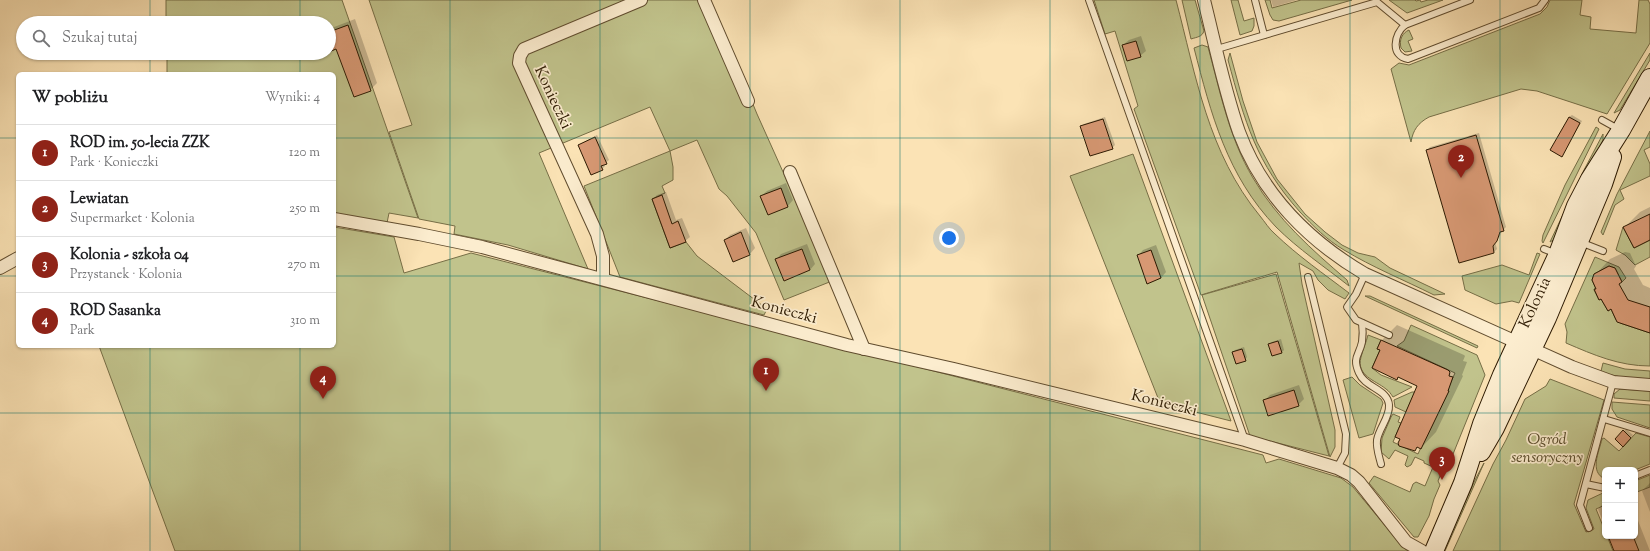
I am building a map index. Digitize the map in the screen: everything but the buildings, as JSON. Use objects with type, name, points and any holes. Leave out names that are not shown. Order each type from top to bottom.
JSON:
[{"type":"street","name":"Konieczki","points":[[603,279],[603,256],[597,234],[519,63],[520,56],[524,49],[642,0]]},
{"type":"street","points":[[704,0],[748,101]]},
{"type":"street","points":[[1204,0],[1231,106],[1250,156],[1264,181],[1281,205],[1302,227],[1342,260],[1365,274],[1572,367],[1613,382],[1650,385]]},
{"type":"street","name":"Kolonia","points":[[1525,346],[1551,252],[1590,179],[1621,130],[1650,78]]},
{"type":"street","name":"Kolonia","points":[[1434,551],[1463,483],[1491,400],[1525,346],[1579,241],[1603,184],[1621,130]]},
{"type":"street","points":[[790,172],[864,349]]},
{"type":"street","name":"Konieczki","points":[[336,219],[482,247],[864,349],[1000,380],[1245,440],[1337,468],[1351,475],[1359,482],[1406,542],[1422,551]]},
{"type":"street","points":[[0,268],[16,259]]},
{"type":"lane","points":[[1089,0],[1245,440]]},
{"type":"lane","points":[[1254,0],[1264,35]]},
{"type":"lane","points":[[1470,0],[1405,25],[1400,29],[1397,35],[1396,52],[1403,58],[1408,59],[1540,8],[1545,0]]},
{"type":"lane","points":[[1217,49],[1377,2],[1405,25]]},
{"type":"lane","points":[[1602,120],[1621,130]]},
{"type":"lane","points":[[1579,241],[1602,251]]},
{"type":"lane","points":[[1365,274],[1356,294],[1347,307],[1353,317],[1362,323],[1389,335]]},
{"type":"lane","points":[[1308,277],[1346,434],[1345,453],[1337,468]]},
{"type":"lane","points":[[1362,323],[1362,344],[1356,355],[1356,364],[1362,380],[1383,393],[1389,405],[1388,412],[1377,439],[1381,464]]},
{"type":"lane","points":[[1589,528],[1580,505],[1613,382]]},
{"type":"lane","points":[[1604,419],[1650,433]]},
{"type":"lane","points":[[1638,475],[1650,470]]},
{"type":"lane","points":[[1586,484],[1602,487]]},
{"type":"green space","points":[[166,0],[342,0],[418,218],[389,213],[387,223],[336,213],[336,72],[167,72],[167,60],[336,60],[336,16],[166,16]]},
{"type":"green space","points":[[369,0],[710,0],[757,114],[832,281],[784,300],[756,233],[727,196],[719,189],[697,140],[670,151],[650,107],[539,153],[588,269],[508,245],[454,234],[455,226],[419,219],[389,132],[412,125]]},
{"type":"green space","points":[[1094,0],[1176,0],[1206,113],[1216,140],[1242,192],[1273,232],[1302,257],[1349,293],[1345,299],[1328,290],[1318,280],[1313,271],[1299,263],[1302,284],[1335,430],[1335,447],[1330,457],[1277,272],[1201,295],[1134,109],[1138,106],[1115,31],[1105,34]]},
{"type":"green space","points":[[1182,0],[1195,0],[1204,31],[1199,36],[1191,39]]},
{"type":"green space","points":[[1231,0],[1238,0],[1244,21],[1254,18],[1254,26],[1252,31],[1240,35]]},
{"type":"green space","points":[[1265,0],[1270,0],[1272,8],[1301,0],[1352,0],[1279,21],[1273,20]]},
{"type":"green space","points":[[1389,0],[1420,0],[1421,2],[1428,0],[1443,0],[1407,13]]},
{"type":"green space","points":[[1550,0],[1582,0],[1580,15],[1591,17],[1590,29],[1636,33],[1639,0],[1648,0],[1650,4],[1650,43],[1607,114],[1537,91],[1521,89],[1429,117],[1417,127],[1411,142],[1391,69],[1399,63],[1409,65],[1540,14],[1547,7]]},
{"type":"green space","points":[[1409,30],[1413,39],[1408,41],[1412,51],[1405,52],[1400,45],[1403,35]]},
{"type":"green space","points":[[1202,45],[1208,47],[1231,131],[1245,163],[1262,193],[1296,233],[1347,280],[1349,286],[1284,235],[1259,207],[1245,187],[1223,143],[1207,97],[1194,48]]},
{"type":"green space","points":[[1230,53],[1243,101],[1257,142],[1277,179],[1305,214],[1342,245],[1358,253],[1375,257],[1390,268],[1445,294],[1434,295],[1355,256],[1326,237],[1300,212],[1285,194],[1273,176],[1262,159],[1254,141],[1240,103],[1228,60]]},
{"type":"green space","points":[[1650,53],[1650,60],[1620,110],[1614,113]]},
{"type":"green space","points":[[1596,127],[1599,129],[1543,243],[1543,235],[1565,185]]},
{"type":"green space","points":[[1650,131],[1650,147],[1644,150],[1650,164],[1650,176],[1620,190],[1624,199],[1615,205],[1603,235],[1601,232],[1617,194]]},
{"type":"green space","points":[[1603,134],[1603,140],[1555,239],[1550,242],[1584,170]]},
{"type":"green space","points":[[670,151],[673,167],[673,180],[662,186],[665,193],[652,199],[670,248],[686,242],[697,256],[767,309],[764,315],[620,277],[584,186]]},
{"type":"green space","points":[[1133,154],[1231,421],[1160,403],[1070,176]]},
{"type":"green space","points":[[336,227],[394,237],[404,273],[471,253],[1263,455],[1266,463],[1279,459],[1341,478],[1353,487],[1402,546],[1408,551],[175,551],[100,348],[336,348]]},
{"type":"green space","points":[[1623,227],[1634,248],[1650,240],[1650,257],[1635,265],[1625,255],[1616,250]]},
{"type":"green space","points":[[1537,253],[1540,254],[1519,303],[1512,301],[1496,304],[1465,290],[1462,276],[1502,265],[1529,275]]},
{"type":"green space","points":[[1595,257],[1619,267],[1626,278],[1622,282],[1615,268],[1609,266],[1594,274],[1592,280],[1596,289],[1594,290],[1599,300],[1601,299],[1608,311],[1611,309],[1616,320],[1620,321],[1620,323],[1650,333],[1650,366],[1639,366],[1617,362],[1597,356],[1566,343],[1567,332],[1565,324]]},
{"type":"green space","points":[[1276,274],[1329,456],[1250,436],[1202,295]]},
{"type":"green space","points":[[1365,296],[1370,296],[1478,346],[1477,348]]},
{"type":"green space","points":[[1411,325],[1477,355],[1485,375],[1447,469],[1442,471],[1438,481],[1440,485],[1429,516],[1418,537],[1414,537],[1369,483],[1374,476],[1410,492],[1413,484],[1416,482],[1425,486],[1433,467],[1415,457],[1411,465],[1407,467],[1405,465],[1408,456],[1395,450],[1389,459],[1381,452],[1382,438],[1393,414],[1400,417],[1398,422],[1401,423],[1393,442],[1418,454],[1455,373],[1397,346],[1404,341]]},
{"type":"green space","points":[[1368,335],[1381,340],[1377,349],[1380,350],[1372,368],[1381,375],[1412,387],[1393,397],[1387,390],[1364,373],[1361,369],[1360,363]]},
{"type":"green space","points":[[1603,363],[1625,369],[1650,371],[1650,379],[1621,377],[1603,373],[1601,371]]},
{"type":"green space","points":[[1352,377],[1360,385],[1381,399],[1383,403],[1373,434],[1359,438],[1343,380]]},
{"type":"green space","name":"Ogród sensoryczny","points":[[1550,379],[1604,400],[1574,504],[1586,532],[1594,529],[1586,508],[1588,500],[1602,493],[1602,506],[1596,509],[1602,524],[1602,539],[1608,539],[1613,551],[1453,551],[1525,399],[1546,386]]},
{"type":"green space","points":[[1620,389],[1650,391],[1650,401],[1614,398],[1614,394]]},
{"type":"green space","points":[[1415,392],[1406,412],[1395,407],[1394,400]]},
{"type":"green space","points":[[1612,402],[1650,405],[1650,428],[1617,417],[1612,409]]},
{"type":"green space","points":[[1636,433],[1650,437],[1650,464],[1638,469],[1638,467],[1602,467],[1602,477],[1600,476],[1597,472],[1596,461],[1602,439],[1604,438],[1619,451]]},
{"type":"green space","points":[[1484,463],[1445,551],[1443,551],[1475,480]]},
{"type":"green space","points":[[1650,475],[1650,487],[1638,492],[1638,480]]},
{"type":"place","name":"Lewiatan","points":[[1461,178]]},
{"type":"place","name":"ROD im. 50-lecia ZZK","points":[[766,391]]},
{"type":"place","name":"ROD Sasanka","points":[[323,399]]},
{"type":"place","name":"Kolonia - szkoła 04","points":[[1442,480]]}]
